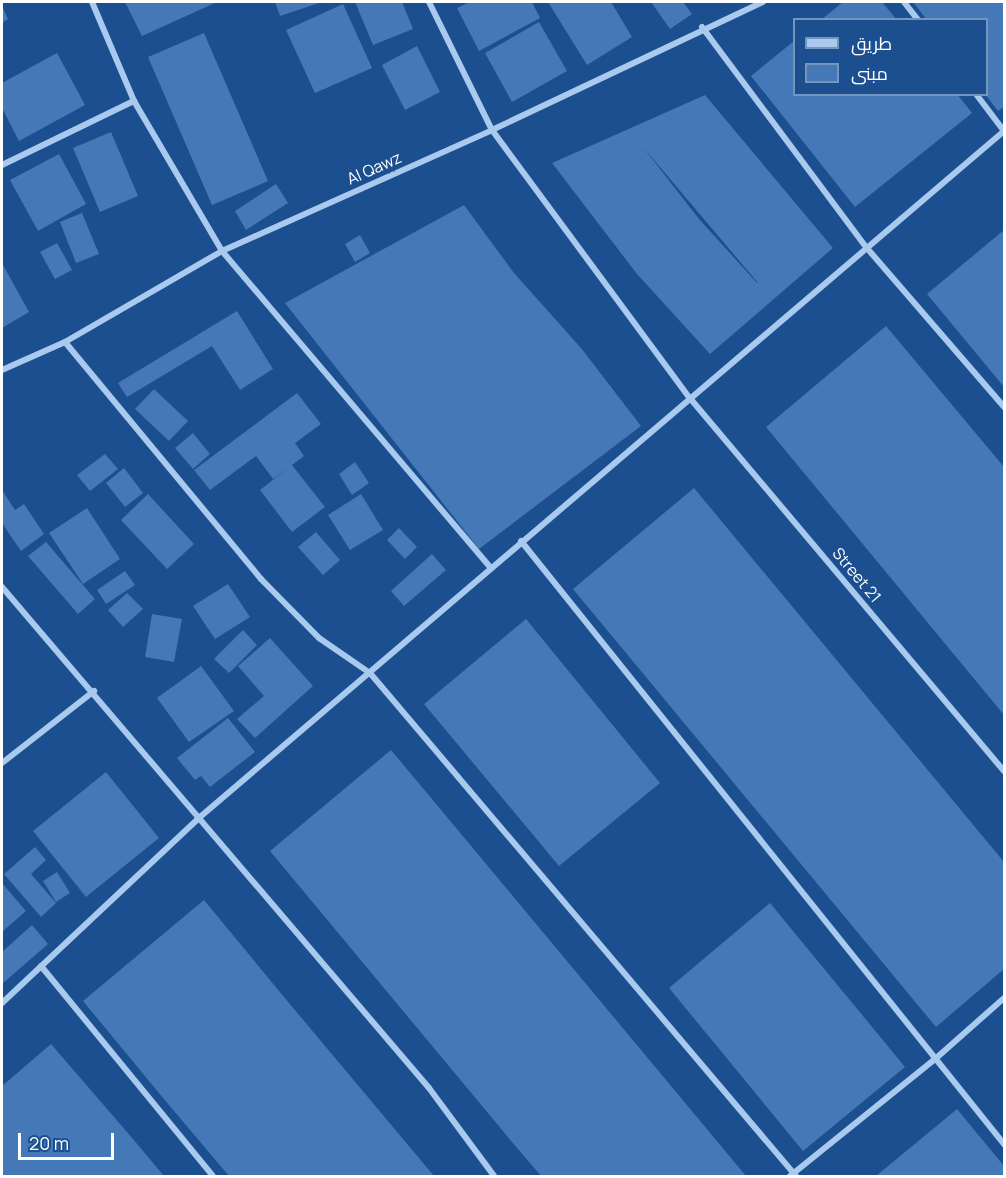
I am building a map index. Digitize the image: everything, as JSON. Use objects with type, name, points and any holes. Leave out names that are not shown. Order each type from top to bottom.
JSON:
[{"type":"street","points":[[92,2],[134,101],[222,251],[490,568]]},
{"type":"street","name":"Street 21","points":[[429,2],[492,130],[689,397],[1005,771]]},
{"type":"street","name":"Al Qawz","points":[[2,370],[65,342],[222,251],[492,130],[702,27],[763,2]]},
{"type":"street","points":[[904,2],[916,18]]},
{"type":"street","points":[[702,27],[866,248],[1005,407]]},
{"type":"street","points":[[2,1003],[200,817],[689,397],[1005,131],[978,96]]},
{"type":"street","points":[[2,165],[134,101]]},
{"type":"street","points":[[65,342],[261,579],[318,638],[370,673],[793,1175],[934,1060],[1005,998]]},
{"type":"street","points":[[521,541],[934,1060],[1005,1144]]},
{"type":"street","points":[[2,587],[94,690],[429,1088],[494,1176]]},
{"type":"street","points":[[2,763],[94,690]]},
{"type":"street","points":[[41,966],[213,1176]]},
{"type":"building","points":[[125,2],[217,2],[142,36]]},
{"type":"building","points":[[275,2],[322,2],[280,16]]},
{"type":"building","points":[[355,2],[402,2],[413,29],[373,45]]},
{"type":"building","points":[[470,2],[532,2],[540,18],[479,51],[457,8]]},
{"type":"building","points":[[548,2],[611,2],[632,37],[587,65]]},
{"type":"building","points":[[651,2],[683,2],[692,14],[670,29]]},
{"type":"building","points":[[843,2],[882,2],[895,18],[823,18]]},
{"type":"building","points":[[913,2],[1004,2],[1004,107],[998,111],[987,96],[988,18],[925,18]]},
{"type":"building","points":[[343,4],[372,68],[315,93],[286,30]]},
{"type":"building","points":[[2,6],[8,19],[2,23]]},
{"type":"building","points":[[539,22],[567,71],[512,102],[485,53]]},
{"type":"building","points":[[204,33],[268,181],[212,205],[148,57]]},
{"type":"building","points":[[793,42],[793,96],[959,96],[972,113],[855,207],[751,76]]},
{"type":"building","points":[[417,46],[440,92],[405,110],[382,65]]},
{"type":"building","points":[[57,53],[85,105],[19,141],[2,108],[2,83]]},
{"type":"building","points":[[705,95],[833,248],[710,354],[637,274],[552,163]],"holes":[[[643,147],[758,283],[699,219]]]},
{"type":"building","points":[[111,132],[138,196],[100,212],[73,148]]},
{"type":"building","points":[[59,154],[86,204],[38,231],[10,180]]},
{"type":"building","points":[[276,184],[288,203],[246,230],[235,211]]},
{"type":"building","points":[[464,205],[514,273],[581,348],[641,426],[479,549],[285,303]]},
{"type":"building","points":[[82,213],[99,254],[76,263],[60,222]]},
{"type":"building","points":[[1004,230],[1004,387],[927,294]]},
{"type":"building","points":[[360,235],[370,253],[355,262],[345,244]]},
{"type":"building","points":[[57,243],[72,270],[55,279],[40,252]]},
{"type":"building","points":[[2,263],[29,312],[2,328]]},
{"type":"building","points":[[237,311],[273,369],[240,390],[212,346],[127,397],[118,383]]},
{"type":"building","points":[[886,326],[1004,467],[1004,715],[766,427]]},
{"type":"building","points":[[154,389],[188,421],[169,441],[135,409]]},
{"type":"building","points":[[297,393],[321,424],[295,443],[304,456],[292,465],[325,507],[292,532],[260,490],[288,468],[273,479],[256,456],[210,490],[194,470]]},
{"type":"building","points":[[193,433],[210,454],[193,469],[175,448]]},
{"type":"building","points":[[105,454],[118,469],[90,491],[77,475]]},
{"type":"building","points":[[355,462],[369,483],[352,495],[339,474]]},
{"type":"building","points":[[124,468],[143,493],[125,507],[106,483]]},
{"type":"building","points":[[694,488],[1004,862],[1004,969],[936,1027],[573,589]]},
{"type":"building","points":[[2,490],[15,510],[24,504],[44,534],[21,551],[2,523]]},
{"type":"building","points":[[148,494],[194,544],[167,569],[121,520]]},
{"type":"building","points":[[361,494],[383,530],[350,550],[328,515]]},
{"type":"building","points":[[87,508],[120,559],[83,584],[49,533]]},
{"type":"building","points":[[399,528],[417,547],[405,559],[387,540]]},
{"type":"building","points":[[316,532],[340,560],[323,575],[298,547]]},
{"type":"building","points":[[46,542],[95,599],[78,614],[28,556]]},
{"type":"building","points":[[432,554],[446,570],[404,606],[391,591]]},
{"type":"building","points":[[125,571],[135,585],[106,604],[97,590]]},
{"type":"building","points":[[228,584],[250,617],[215,639],[193,606]]},
{"type":"building","points":[[127,593],[143,609],[123,627],[108,610]]},
{"type":"building","points":[[152,614],[182,619],[174,662],[145,657]]},
{"type":"building","points":[[526,619],[660,783],[559,866],[424,704]]},
{"type":"building","points":[[243,630],[257,645],[229,673],[214,659]]},
{"type":"building","points":[[270,638],[313,686],[255,738],[237,719],[264,696],[238,666]]},
{"type":"building","points":[[201,666],[234,711],[189,742],[157,698]]},
{"type":"building","points":[[228,718],[255,752],[210,787],[201,776],[195,780],[177,758]]},
{"type":"building","points":[[391,750],[746,1176],[541,1176],[512,1142],[270,851]]},
{"type":"building","points":[[106,772],[159,838],[86,897],[33,831]]},
{"type":"building","points":[[35,847],[46,860],[31,874],[56,903],[41,917],[4,874]]},
{"type":"building","points":[[57,872],[70,893],[56,902],[43,881]]},
{"type":"building","points":[[2,883],[26,911],[2,932]]},
{"type":"building","points":[[204,900],[434,1176],[229,1176],[163,1098],[83,1001]]},
{"type":"building","points":[[770,903],[905,1067],[803,1151],[669,988]]},
{"type":"building","points":[[32,925],[48,944],[2,984],[2,952]]},
{"type":"building","points":[[51,1044],[164,1176],[2,1176],[2,1086]]},
{"type":"building","points":[[957,1109],[1004,1166],[1004,1176],[876,1176]]}]
